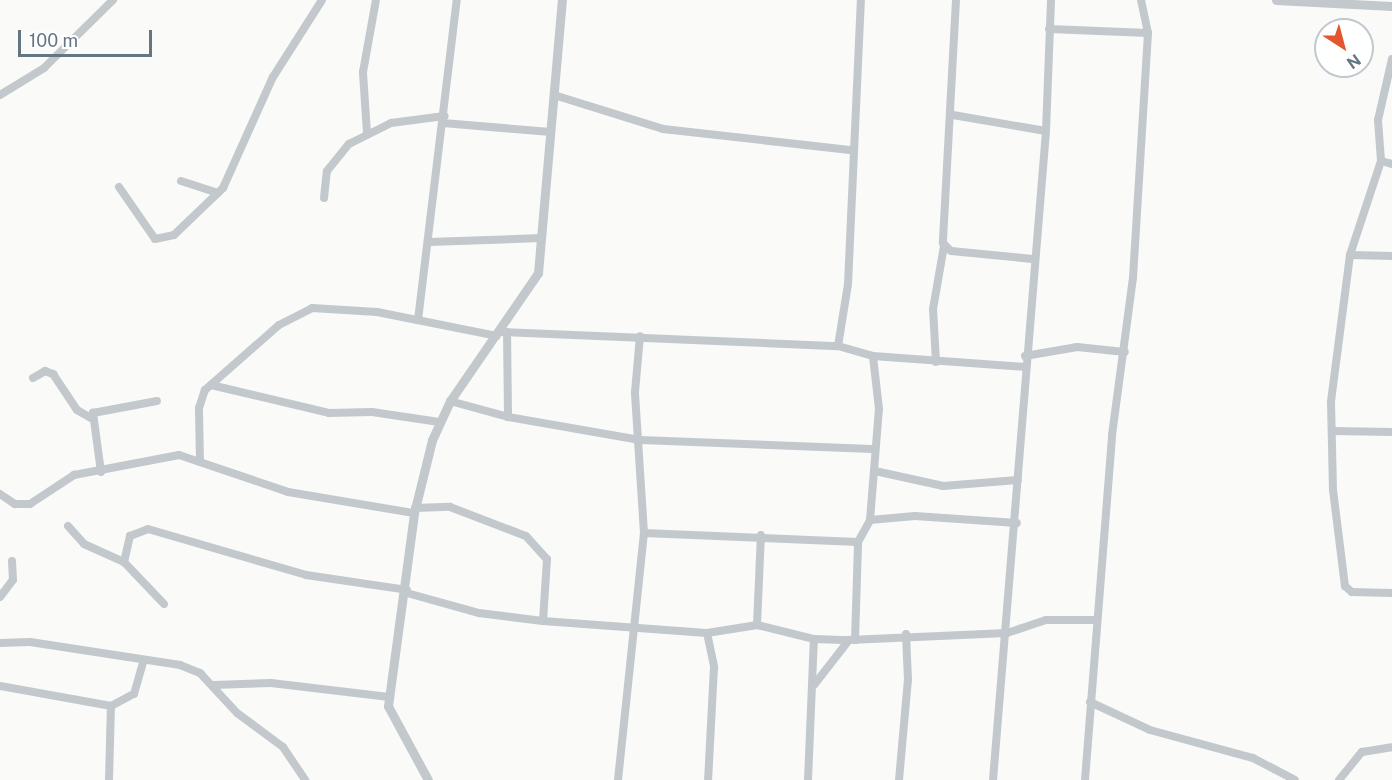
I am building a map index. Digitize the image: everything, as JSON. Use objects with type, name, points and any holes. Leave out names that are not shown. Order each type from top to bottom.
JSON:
[{"type":"street","points":[[0,95],[44,68],[113,0]]},
{"type":"street","points":[[119,187],[138,219],[160,241],[174,235],[218,193],[273,77],[322,0]]},
{"type":"street","points":[[367,133],[363,72],[376,0]]},
{"type":"street","points":[[418,320],[429,242],[431,191],[444,120],[457,0]]},
{"type":"street","points":[[428,780],[397,728],[389,697],[407,592],[415,511],[439,422],[450,401],[501,333],[532,285],[542,238],[562,0]]},
{"type":"street","points":[[838,346],[848,284],[850,150],[861,0]]},
{"type":"street","points":[[936,362],[933,309],[944,246],[953,115],[956,0]]},
{"type":"street","points":[[993,780],[1017,523],[1025,356],[1046,131],[1051,0]]},
{"type":"street","points":[[1085,780],[1096,620],[1125,352],[1148,33],[1141,0]]},
{"type":"street","points":[[1276,0],[1392,6]]},
{"type":"street","points":[[1049,29],[1148,33]]},
{"type":"street","points":[[1392,59],[1376,137],[1381,161],[1350,255],[1337,339],[1333,431],[1333,490],[1345,586],[1352,592],[1392,593]]},
{"type":"street","points":[[554,95],[663,129],[850,150]]},
{"type":"street","points":[[953,115],[1046,131]]},
{"type":"street","points":[[324,198],[332,161],[367,133],[411,119],[444,120],[551,132]]},
{"type":"street","points":[[1381,161],[1392,164]]},
{"type":"street","points":[[181,181],[218,193]]},
{"type":"street","points":[[429,242],[542,238]]},
{"type":"street","points":[[944,246],[1033,259]]},
{"type":"street","points":[[1350,255],[1392,256]]},
{"type":"street","points":[[200,462],[199,408],[211,385],[279,325],[312,308],[344,307],[501,333],[640,336],[838,346],[873,357],[1026,367]]},
{"type":"street","points":[[501,333],[508,417]]},
{"type":"street","points":[[618,780],[632,627],[644,532],[640,440],[635,392],[640,336]]},
{"type":"street","points":[[1025,356],[1077,347],[1125,352]]},
{"type":"street","points":[[812,699],[826,664],[852,640],[858,542],[870,520],[875,471],[872,449],[879,409],[873,357]]},
{"type":"street","points":[[33,378],[45,371],[53,374],[77,410],[91,417]]},
{"type":"street","points":[[211,385],[329,413],[372,412],[439,422]]},
{"type":"street","points":[[91,417],[99,408],[157,401]]},
{"type":"street","points":[[450,401],[508,417],[640,440],[872,449]]},
{"type":"street","points":[[91,417],[101,472]]},
{"type":"street","points":[[1333,431],[1392,432]]},
{"type":"street","points":[[0,494],[15,504],[30,504],[74,475],[101,472],[165,455],[200,462],[288,492],[415,511],[450,507],[526,536],[547,559],[543,621]]},
{"type":"street","points":[[875,471],[943,486],[1018,480]]},
{"type":"street","points":[[870,520],[915,516],[1017,523]]},
{"type":"street","points":[[68,526],[84,544],[124,562],[164,604]]},
{"type":"street","points":[[124,562],[130,536],[148,529],[306,575],[407,592],[479,613],[543,621],[707,633],[757,625],[814,639],[852,640],[906,634],[1007,633],[1046,620],[1096,620]]},
{"type":"street","points":[[644,532],[761,535],[858,542]]},
{"type":"street","points":[[757,625],[761,535]]},
{"type":"street","points":[[0,597],[13,580],[12,561]]},
{"type":"street","points":[[707,633],[714,667],[708,780]]},
{"type":"street","points":[[899,780],[908,680],[906,634]]},
{"type":"street","points":[[808,780],[814,639]]},
{"type":"street","points":[[0,643],[30,642],[143,663],[180,665],[214,685],[237,713],[283,747],[304,780]]},
{"type":"street","points":[[0,687],[111,706],[134,694],[143,663]]},
{"type":"street","points":[[214,685],[271,683],[389,697]]},
{"type":"street","points":[[1090,702],[1150,730],[1253,758],[1295,780]]},
{"type":"street","points":[[109,780],[111,706]]},
{"type":"street","points":[[1339,780],[1362,752],[1392,747]]}]
